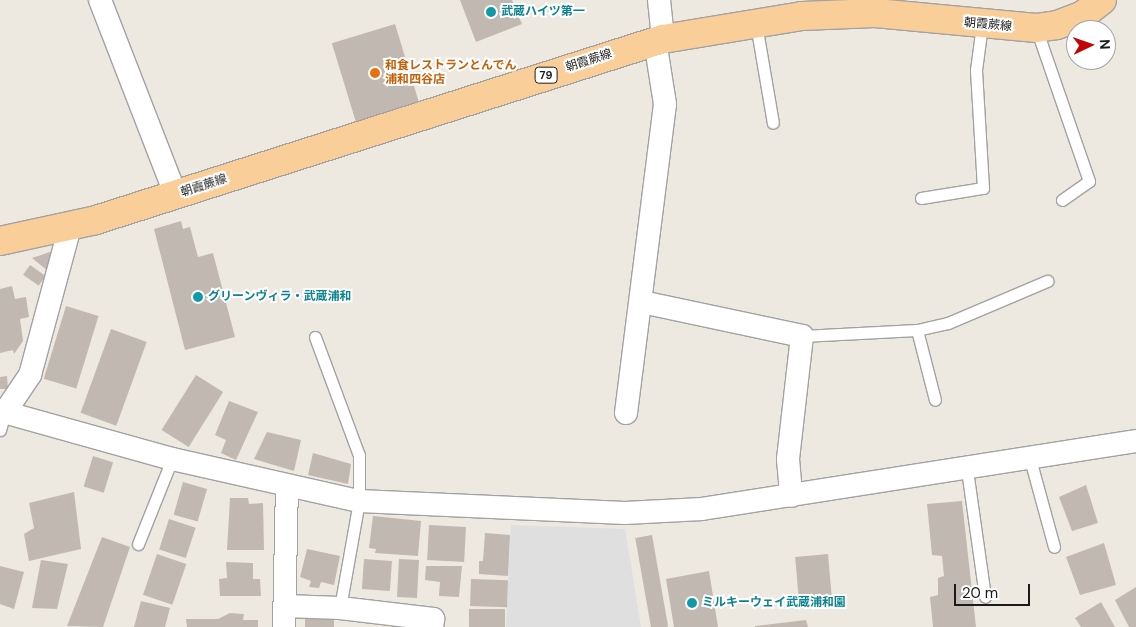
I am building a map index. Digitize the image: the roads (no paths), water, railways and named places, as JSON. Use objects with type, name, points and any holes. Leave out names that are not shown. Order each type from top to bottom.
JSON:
[{"type":"main road","name":"朝霞蕨線","points":[[0,241],[70,227],[176,196],[659,40],[756,24],[801,8],[874,7],[982,25],[1036,28],[1057,25],[1083,15],[1102,0]]},
{"type":"street","points":[[100,0],[176,196]]},
{"type":"street","points":[[626,413],[642,302],[665,104],[659,40],[659,0]]},
{"type":"street","points":[[70,227],[30,375],[2,418],[287,487],[359,501],[625,513],[702,509],[967,470],[1136,441]]},
{"type":"street","points":[[642,302],[802,336],[788,459],[791,496]]},
{"type":"street","points":[[287,487],[284,617],[340,608],[433,619],[432,627]]},
{"type":"lane","points":[[756,24],[773,123]]},
{"type":"lane","points":[[921,198],[983,188],[976,70],[982,25]]},
{"type":"lane","points":[[1036,28],[1089,181],[1062,200]]},
{"type":"lane","points":[[802,336],[917,330],[948,323],[1047,281]]},
{"type":"lane","points":[[917,330],[935,400]]},
{"type":"lane","points":[[315,338],[359,454],[359,501],[340,608]]},
{"type":"lane","points":[[138,544],[172,459]]},
{"type":"lane","points":[[1030,459],[1054,547]]},
{"type":"lane","points":[[967,470],[985,597]]},
{"type":"place","name":"武蔵ハイツ第一","points":[[491,12]]},
{"type":"place","name":"和食レストランとんでん 浦和四谷店","points":[[375,73]]},
{"type":"place","name":"グリーンヴィラ・武蔵浦和","points":[[198,297]]},
{"type":"place","name":"ミルキーウェイ武蔵浦和園","points":[[692,603]]}]
